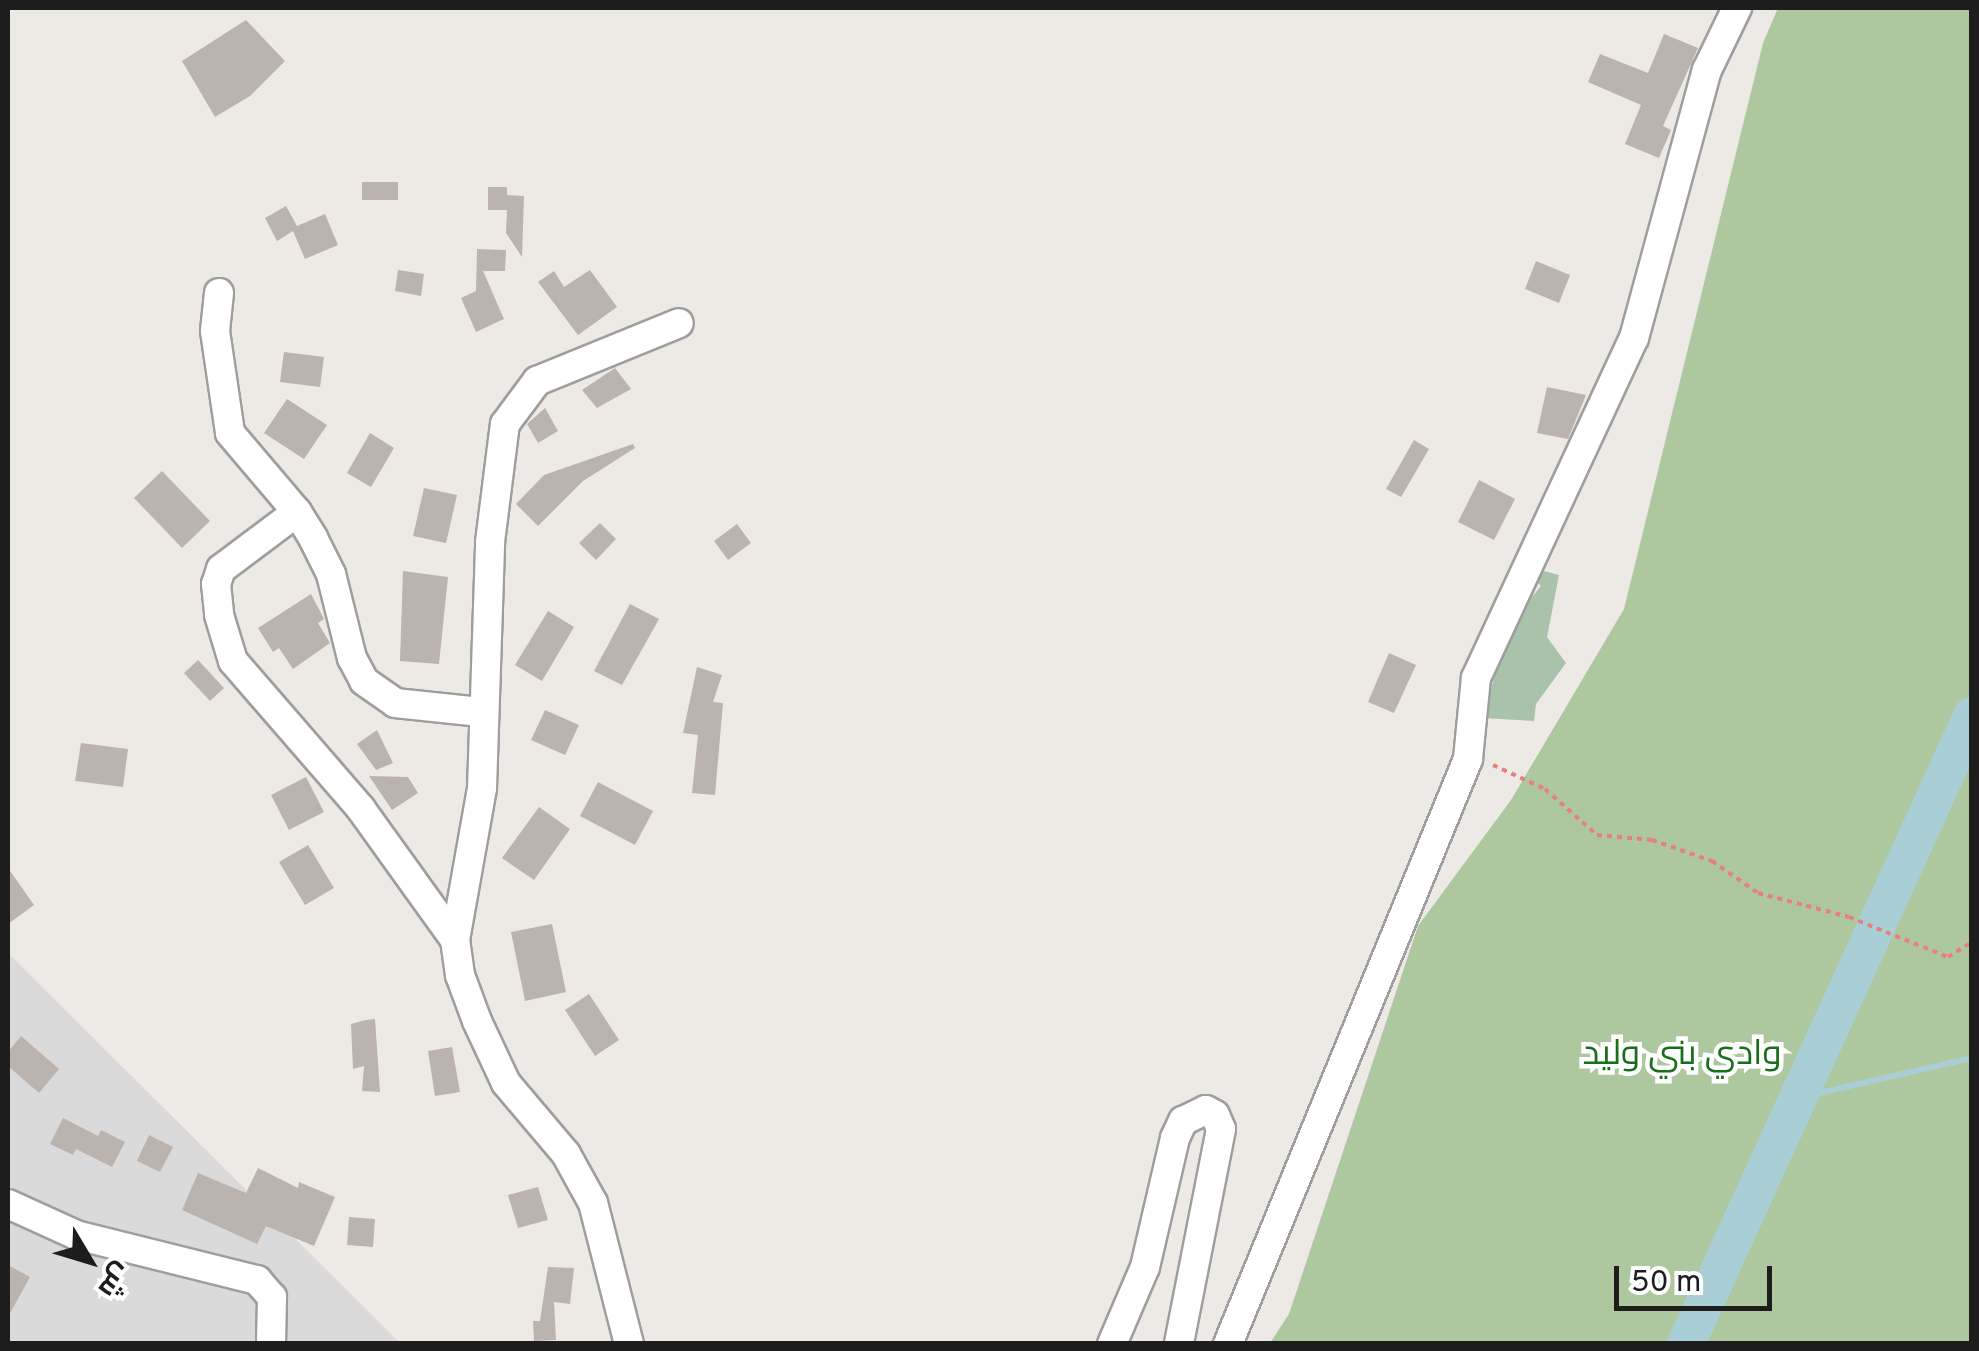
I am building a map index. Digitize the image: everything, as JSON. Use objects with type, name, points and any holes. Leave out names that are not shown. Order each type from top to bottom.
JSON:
[{"type":"street","points":[[1228,1344],[1468,760],[1476,678],[1634,338],[1708,70],[1737,8]]},
{"type":"street","points":[[219,293],[215,331],[230,433],[298,512],[331,574],[352,658],[364,681],[395,704],[481,712]]},
{"type":"street","points":[[629,1344],[592,1203],[566,1154],[506,1083],[466,990],[455,940],[482,788],[481,712],[490,542],[505,424],[537,381],[680,324]]},
{"type":"street","points":[[298,512],[221,569],[216,584],[218,615],[234,661],[361,809],[455,940]]},
{"type":"street","points":[[1112,1344],[1144,1267],[1175,1138],[1183,1122],[1206,1110],[1214,1114],[1221,1130],[1179,1344]]},
{"type":"street","points":[[8,1204],[76,1235],[257,1280],[272,1297],[271,1344]]},
{"type":"path","points":[[1468,760],[1507,768],[1544,789],[1597,835],[1652,840],[1712,861],[1758,893],[1849,917],[1948,957],[1972,942]]},
{"type":"shaded area","points":[[8,953],[400,1343],[8,1343]]},
{"type":"green space","name":"وادي بني وليد","points":[[1778,8],[1971,8],[1971,1343],[1270,1343],[1289,1314],[1418,926],[1511,800],[1624,609],[1763,43]]},
{"type":"green space","points":[[1540,570],[1559,575],[1547,637],[1566,663],[1536,704],[1534,721],[1483,718],[1509,624],[1541,586],[1533,578]]},
{"type":"building","points":[[246,20],[285,61],[250,96],[215,117],[182,61]]},
{"type":"building","points":[[1664,34],[1698,48],[1663,126],[1671,130],[1659,158],[1625,144],[1641,105],[1588,82],[1600,54],[1648,73]]},
{"type":"building","points":[[362,182],[398,182],[398,200],[362,200]]},
{"type":"building","points":[[488,187],[507,187],[507,195],[524,196],[522,257],[506,233],[507,210],[488,210]]},
{"type":"building","points":[[286,206],[297,226],[325,214],[338,245],[305,259],[293,231],[277,241],[265,218]]},
{"type":"building","points":[[477,249],[506,250],[505,271],[483,271],[504,319],[476,332],[461,298],[476,291]]},
{"type":"building","points":[[1536,261],[1570,275],[1559,303],[1525,289]]},
{"type":"building","points":[[398,270],[424,274],[421,296],[395,291]]},
{"type":"building","points":[[590,270],[617,307],[578,335],[538,282],[554,271],[564,287]]},
{"type":"building","points":[[284,352],[324,357],[320,387],[280,382]]},
{"type":"building","points":[[615,368],[631,389],[597,408],[582,390]]},
{"type":"building","points":[[1547,387],[1586,395],[1568,439],[1537,433]]},
{"type":"building","points":[[287,399],[327,425],[304,459],[264,433]]},
{"type":"building","points":[[545,408],[558,431],[538,443],[527,424]]},
{"type":"building","points":[[370,433],[394,448],[371,487],[347,473]]},
{"type":"building","points":[[1414,440],[1429,449],[1401,497],[1386,489]]},
{"type":"building","points":[[633,444],[635,448],[583,481],[538,526],[516,504],[544,475]]},
{"type":"building","points":[[162,471],[210,521],[182,548],[134,498]]},
{"type":"building","points":[[1479,480],[1515,499],[1494,540],[1458,522]]},
{"type":"building","points":[[424,488],[457,495],[446,543],[413,536]]},
{"type":"building","points":[[600,523],[616,539],[596,560],[579,543]]},
{"type":"building","points":[[737,524],[751,543],[728,560],[714,541]]},
{"type":"building","points":[[403,571],[448,577],[439,664],[400,661]]},
{"type":"building","points":[[311,594],[324,619],[318,623],[330,643],[293,669],[279,648],[273,652],[258,628]]},
{"type":"building","points":[[630,604],[659,619],[622,685],[594,671]]},
{"type":"building","points":[[548,611],[574,627],[542,681],[515,665]]},
{"type":"building","points":[[1389,653],[1416,665],[1394,713],[1368,702]]},
{"type":"building","points":[[198,660],[224,688],[210,701],[184,673]]},
{"type":"building","points":[[697,667],[722,675],[713,702],[723,703],[715,795],[692,793],[698,735],[683,733]]},
{"type":"building","points":[[545,710],[579,725],[565,755],[531,740]]},
{"type":"building","points":[[377,730],[393,763],[376,770],[357,744]]},
{"type":"building","points":[[81,743],[128,749],[123,787],[75,781]]},
{"type":"building","points":[[369,776],[408,777],[418,793],[392,810]]},
{"type":"building","points":[[306,777],[324,812],[289,830],[271,795]]},
{"type":"building","points":[[598,782],[653,811],[635,845],[580,816]]},
{"type":"building","points":[[539,807],[570,829],[534,880],[502,858]]},
{"type":"building","points":[[308,845],[334,888],[305,905],[279,862]]},
{"type":"building","points":[[8,868],[34,905],[8,924]]},
{"type":"building","points":[[552,924],[566,992],[525,1001],[511,932]]},
{"type":"building","points":[[589,994],[619,1040],[595,1056],[565,1010]]},
{"type":"building","points":[[375,1019],[380,1092],[362,1091],[364,1066],[353,1069],[351,1024]]},
{"type":"building","points":[[21,1036],[59,1069],[39,1093],[8,1066],[8,1052]]},
{"type":"building","points":[[452,1047],[460,1092],[435,1096],[428,1051]]},
{"type":"building","points":[[63,1118],[98,1136],[101,1130],[125,1142],[112,1167],[76,1149],[73,1155],[50,1144]]},
{"type":"building","points":[[149,1135],[173,1147],[160,1172],[137,1161]]},
{"type":"building","points":[[258,1168],[298,1188],[299,1182],[335,1197],[314,1246],[266,1226],[257,1244],[182,1210],[198,1173],[246,1193]]},
{"type":"building","points":[[538,1187],[548,1220],[518,1228],[508,1195]]},
{"type":"building","points":[[349,1217],[375,1219],[373,1247],[347,1245]]},
{"type":"building","points":[[8,1265],[30,1277],[8,1317]]},
{"type":"building","points":[[548,1267],[574,1268],[570,1304],[554,1302],[556,1340],[534,1341],[533,1321],[540,1321]]},
{"type":"waterway","name":"وادي بني وليد","points":[[1686,1344],[1972,716]]},
{"type":"waterway","points":[[1797,1098],[1972,1058]]}]
